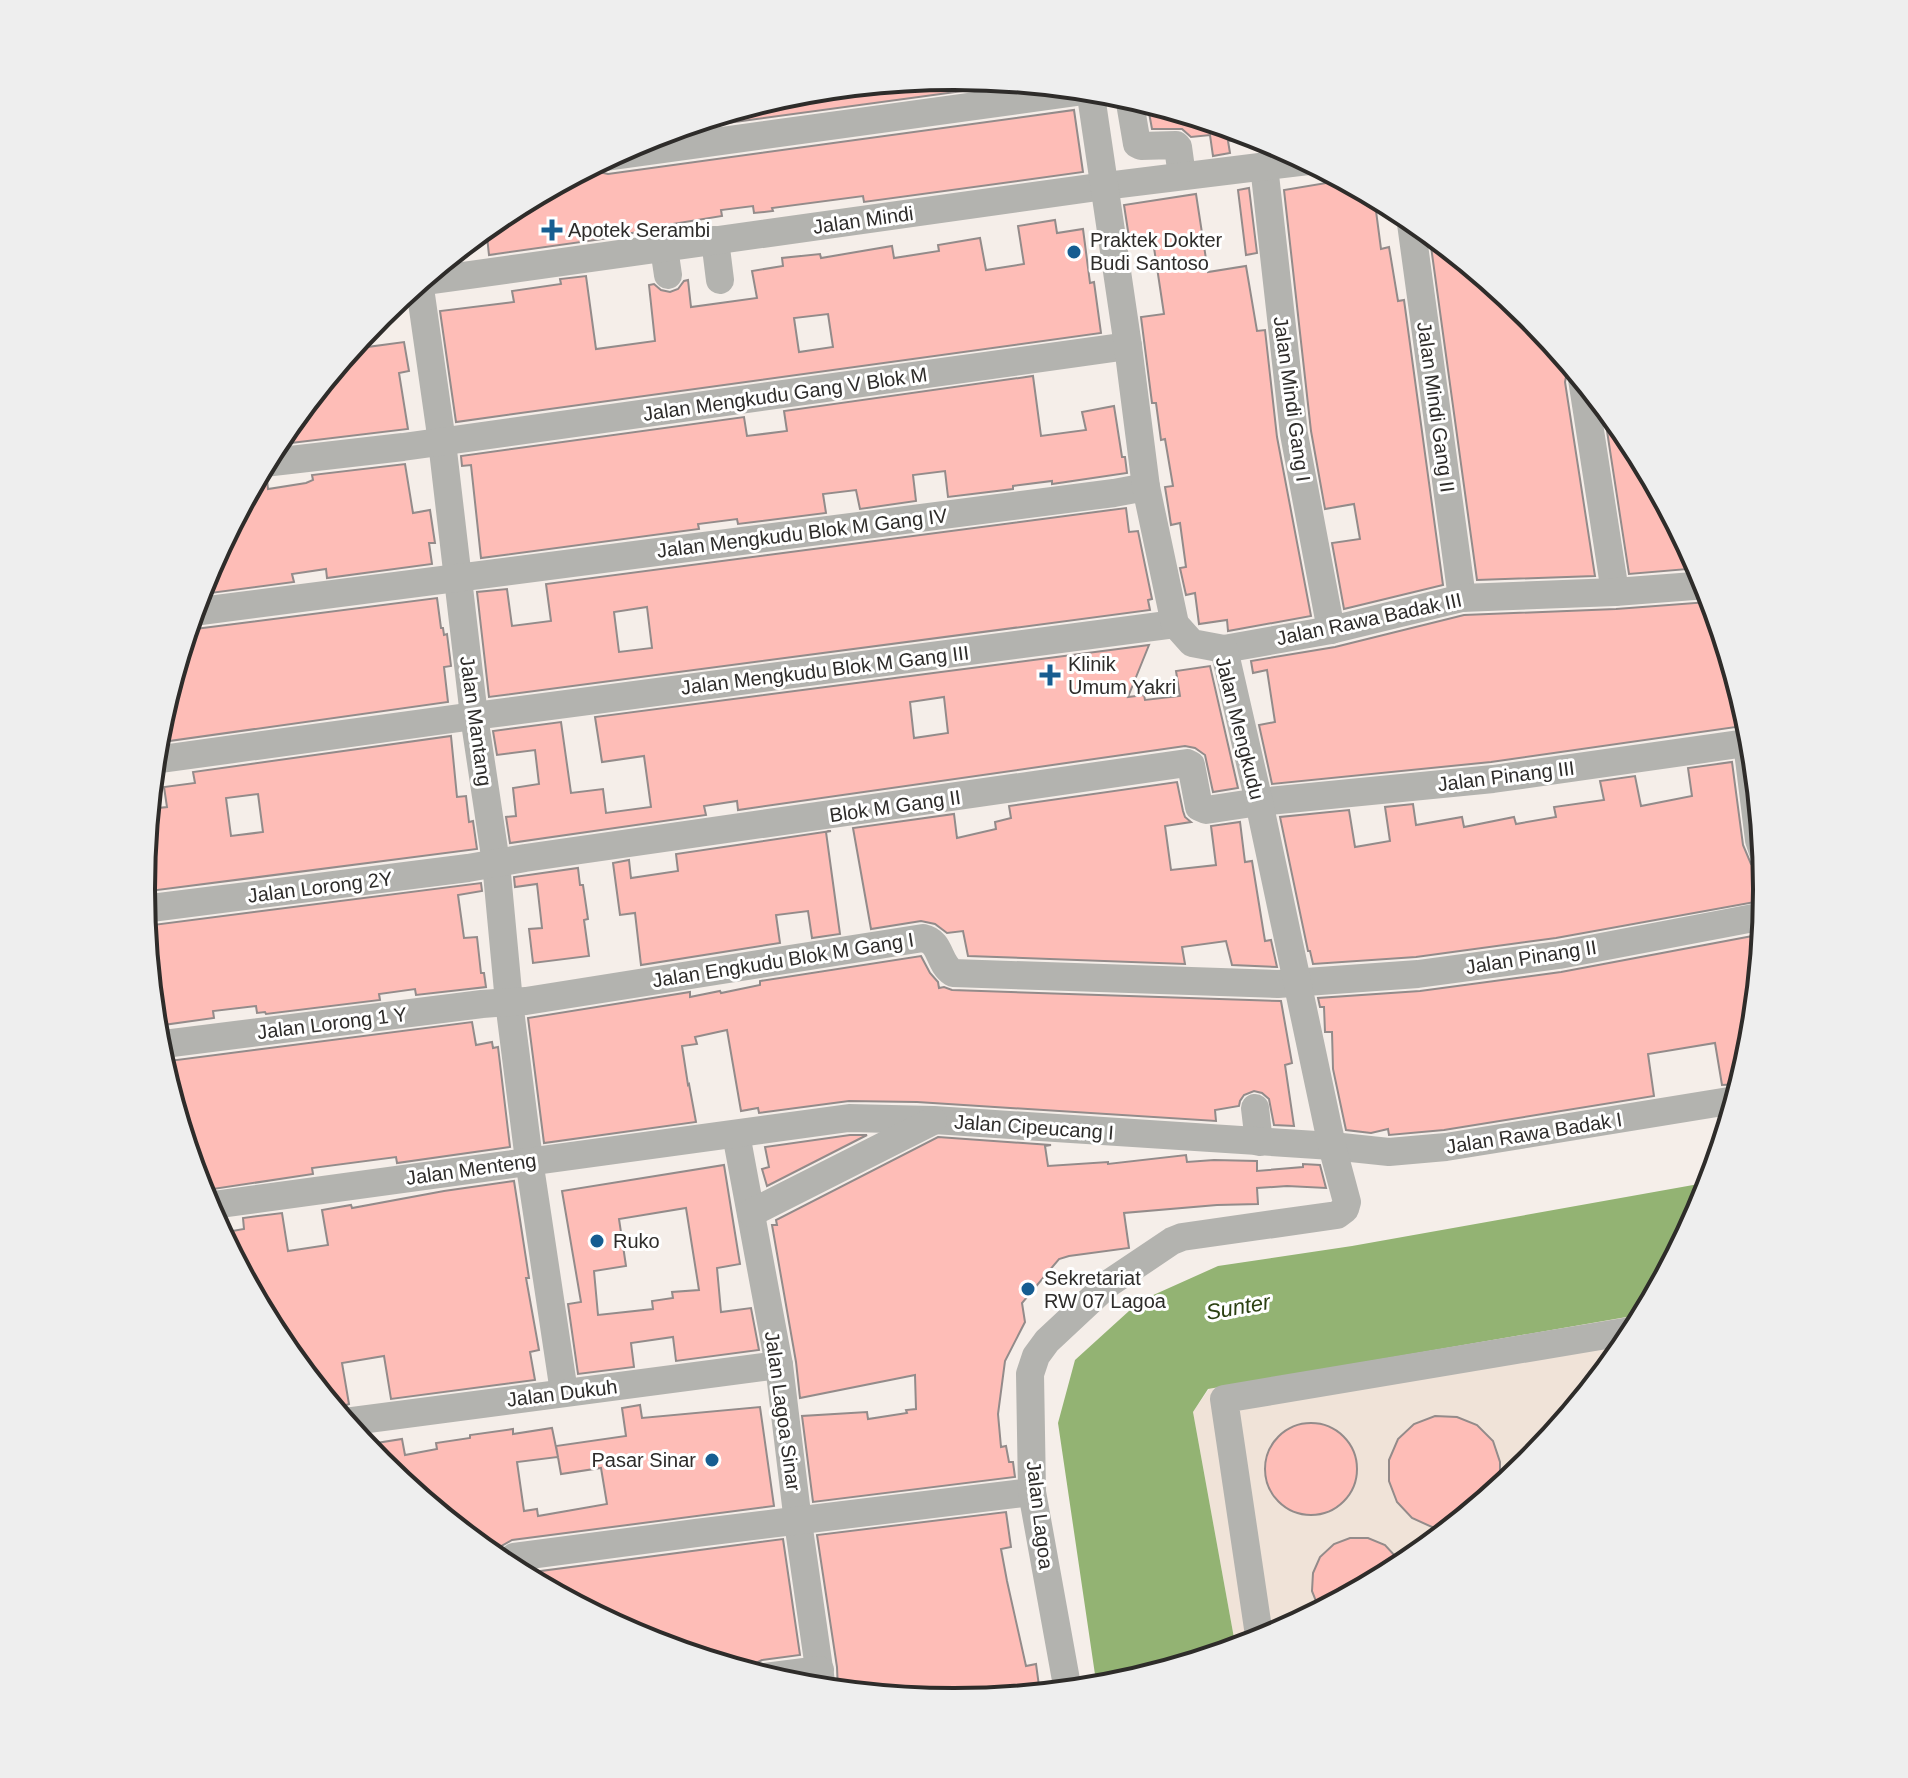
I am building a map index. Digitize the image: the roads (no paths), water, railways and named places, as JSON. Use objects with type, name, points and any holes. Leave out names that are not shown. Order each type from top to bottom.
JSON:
[{"type":"street","points":[[647,151],[1048,96]]},
{"type":"street","points":[[1091,102],[1146,487],[1175,624]]},
{"type":"street","points":[[1131,110],[1137,144],[1176,145],[1182,176]]},
{"type":"street","name":"Jalan Mindi","points":[[438,279],[666,261],[715,240],[1288,163]]},
{"type":"street","name":"Jalan Mindi Gang I","points":[[1264,166],[1294,434],[1331,630]]},
{"type":"street","name":"Jalan Mindi Gang II","points":[[1413,235],[1462,598]]},
{"type":"street","points":[[715,240],[720,280]]},
{"type":"street","name":"Jalan Mantang","points":[[421,294],[442,442],[474,716],[496,863],[509,1002],[529,1160],[564,1392]]},
{"type":"street","name":"Jalan Mengkudu Gang V Blok M","points":[[280,461],[442,442],[1128,346]]},
{"type":"street","points":[[1585,399],[1615,592]]},
{"type":"street","name":"Jalan Mengkudu Blok M Gang IV","points":[[205,610],[1146,487]]},
{"type":"street","name":"Jalan Rawa Badak III","points":[[1224,649],[1331,630],[1462,598],[1693,586]]},
{"type":"street","name":"Jalan Mengkudu","points":[[1047,1341],[1108,1284],[1172,1241],[1337,1215],[1345,1209],[1347,1202],[1287,983],[1259,802],[1224,649],[1192,643],[1175,624]]},
{"type":"street","name":"Jalan Mengkudu Blok M Gang III","points":[[166,758],[1175,624]]},
{"type":"street","name":"Jalan Pinang III","points":[[1259,802],[1493,779],[1740,743]]},
{"type":"street","name":"Blok M Gang II","points":[[496,863],[1187,763],[1191,765],[1199,807],[1206,810],[1259,802]]},
{"type":"street","name":"Jalan Lorong 2Y","points":[[156,907],[496,863]]},
{"type":"street","name":"Jalan Pinang II","points":[[1287,983],[1418,974],[1544,957],[1752,918]]},
{"type":"street","name":"Jalan Engkudu Blok M Gang I","points":[[509,1002],[923,938],[936,945],[941,960],[953,973],[1287,983]]},
{"type":"street","name":"Jalan Lorong 1 Y","points":[[170,1043],[509,1002]]},
{"type":"street","name":"Jalan Rawa Badak I","points":[[1332,1146],[1389,1152],[1446,1147],[1724,1102]]},
{"type":"street","points":[[1255,1108],[1259,1142]]},
{"type":"street","name":"Jalan Cipeucang I","points":[[736,1134],[849,1118],[934,1120],[1332,1146]]},
{"type":"street","points":[[751,1213],[934,1120]]},
{"type":"street","name":"Jalan Menteng","points":[[220,1204],[736,1134]]},
{"type":"street","name":"Jalan Lagoa Sinar","points":[[736,1134],[779,1365],[820,1676]]},
{"type":"street","points":[[1258,1628],[1224,1399],[1618,1333]]},
{"type":"street","name":"Jalan Lagoa","points":[[1047,1341],[1036,1356],[1030,1374],[1032,1492],[1066,1680]]},
{"type":"street","name":"Jalan Dukuh","points":[[357,1420],[779,1365]]},
{"type":"street","points":[[516,1557],[1032,1492]]},
{"type":"water","name":"Sunter","points":[[1696,1184],[1671,1242],[1628,1317],[1208,1389],[1193,1412],[1234,1637],[1161,1661],[1095,1675],[1058,1423],[1075,1360],[1140,1301],[1218,1266],[1352,1246]]},
{"type":"place","name":"Apotek Serambi","points":[[552,230]]},
{"type":"place","name":"Praktek Dokter Budi Santoso","points":[[1074,252]]},
{"type":"place","name":"Klinik Umum Yakri","points":[[1050,675]]},
{"type":"place","name":"Ruko","points":[[597,1241]]},
{"type":"place","name":"Sekretariat RW 07 Lagoa","points":[[1028,1289]]},
{"type":"place","name":"Pasar Sinar","points":[[712,1460]]}]
